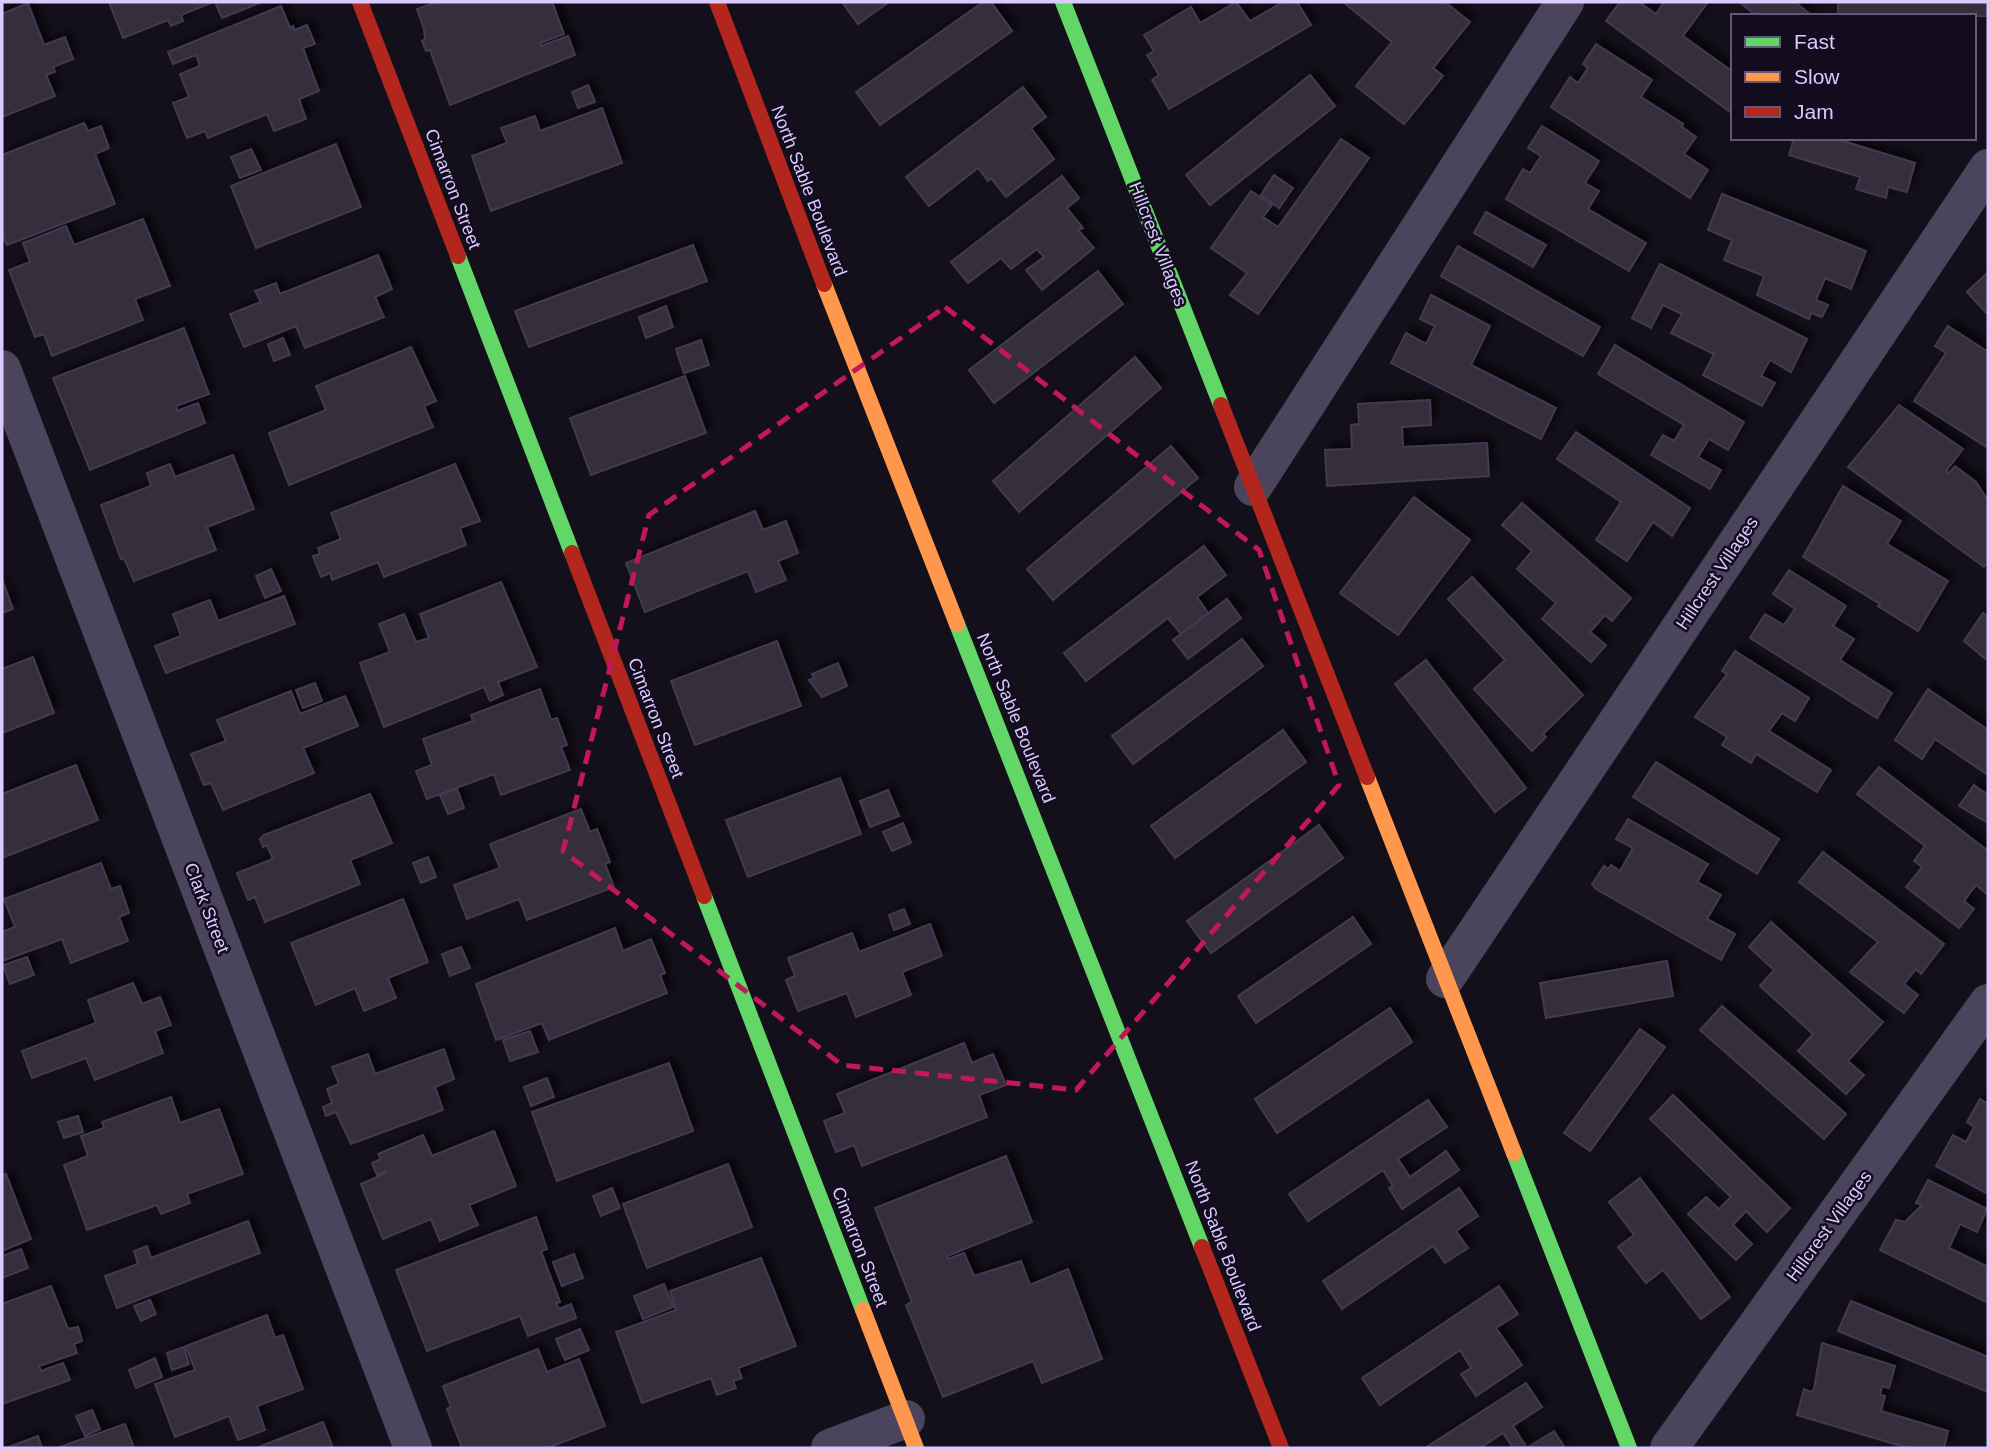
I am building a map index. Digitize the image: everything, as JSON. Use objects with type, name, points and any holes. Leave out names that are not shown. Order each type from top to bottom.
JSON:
[{"type":"street","name":"Cimarron Street","points":[[360,2],[911,1434]]},
{"type":"street","name":"North Sable Boulevard","points":[[717,2],[843,333],[1281,1448]]},
{"type":"street","name":"Hillcrest Villages","points":[[1063,2],[1629,1448]]},
{"type":"street","points":[[1253,487],[1565,2]]},
{"type":"street","name":"Hillcrest Villages","points":[[1445,978],[1988,168]]},
{"type":"street","name":"Clark Street","points":[[2,369],[413,1448]]},
{"type":"street","name":"Hillcrest Villages","points":[[1669,1448],[1988,1003]]},
{"type":"street","points":[[830,1448],[911,1434]]},
{"type":"highlighted area","points":[[945,307],[1259,550],[1339,785],[1076,1090],[842,1065],[563,851],[649,515]]},
{"type":"building","points":[[109,2],[213,2],[181,15],[183,21],[171,26],[168,20],[123,38]]},
{"type":"building","points":[[215,2],[262,2],[222,18]]},
{"type":"building","points":[[437,2],[552,2],[564,34],[540,43],[541,46],[568,36],[575,55],[450,105],[430,50],[426,51],[422,41],[425,39],[424,29],[417,9]]},
{"type":"building","points":[[842,2],[889,2],[858,24]]},
{"type":"building","points":[[983,2],[991,2],[1012,31],[880,125],[856,92]]},
{"type":"building","points":[[1236,2],[1250,21],[1283,2],[1297,2],[1311,25],[1169,109],[1152,80],[1159,75],[1147,55],[1154,51],[1144,35],[1191,7],[1200,23]]},
{"type":"building","points":[[1343,2],[1445,2],[1470,22],[1433,68],[1443,76],[1404,124],[1356,86],[1392,42]]},
{"type":"building","points":[[1620,2],[1639,2],[1656,14],[1664,2],[1708,2],[1683,36],[1731,71],[1731,113],[1606,21]]},
{"type":"building","points":[[1739,2],[1795,2],[1810,14],[1754,14]]},
{"type":"building","points":[[1838,2],[1988,2],[1988,16],[1838,14]]},
{"type":"building","points":[[28,3],[44,45],[65,37],[73,59],[53,67],[55,72],[46,75],[55,96],[2,117],[2,14]]},
{"type":"building","points":[[281,6],[290,28],[293,26],[295,30],[307,25],[315,44],[303,48],[319,91],[299,99],[306,119],[274,131],[267,114],[208,138],[205,131],[187,138],[173,103],[189,97],[180,74],[200,66],[196,55],[173,64],[168,52]]},
{"type":"building","points":[[1596,44],[1652,80],[1641,97],[1683,124],[1682,127],[1696,137],[1684,154],[1708,170],[1690,198],[1551,107],[1570,77],[1578,83],[1588,68],[1583,64]]},
{"type":"building","points":[[1310,75],[1335,106],[1210,205],[1186,175]]},
{"type":"building","points":[[588,85],[595,102],[578,108],[572,92]]},
{"type":"building","points":[[1023,87],[1046,117],[1031,128],[1054,159],[1006,197],[991,178],[988,181],[978,168],[929,206],[906,177]]},
{"type":"building","points":[[602,108],[622,163],[491,211],[472,156],[507,143],[501,128],[535,116],[540,131]]},
{"type":"building","points":[[84,123],[88,131],[101,126],[109,148],[95,154],[115,204],[7,245],[2,234],[2,155]]},
{"type":"building","points":[[1542,126],[1599,161],[1585,183],[1599,191],[1588,209],[1646,243],[1629,271],[1506,199],[1523,169],[1530,173],[1541,156],[1528,148]]},
{"type":"building","points":[[1341,139],[1369,158],[1258,314],[1230,295],[1247,273],[1211,248],[1251,191],[1272,205],[1263,217],[1278,227]]},
{"type":"building","points":[[1793,140],[1840,140],[1915,163],[1907,192],[1888,187],[1886,198],[1856,189],[1860,177],[1789,155]]},
{"type":"building","points":[[336,144],[361,207],[256,248],[231,186]]},
{"type":"building","points":[[251,149],[261,170],[240,178],[231,157]]},
{"type":"building","points":[[1274,175],[1293,188],[1279,208],[1261,195]]},
{"type":"building","points":[[1062,176],[1079,198],[1067,208],[1083,228],[1078,230],[1094,248],[1042,290],[1026,270],[1044,257],[1037,249],[1011,269],[1001,258],[968,283],[951,262]]},
{"type":"building","points":[[1722,194],[1866,251],[1851,289],[1825,278],[1816,300],[1828,305],[1822,317],[1811,313],[1809,319],[1757,295],[1764,276],[1724,260],[1732,240],[1708,230]]},
{"type":"building","points":[[1486,212],[1546,245],[1533,267],[1474,233]]},
{"type":"building","points":[[143,219],[170,286],[135,299],[143,320],[52,356],[44,334],[35,337],[9,270],[30,262],[23,243],[66,226],[74,245]]},
{"type":"building","points":[[693,245],[707,281],[529,347],[515,311]]},
{"type":"building","points":[[1458,246],[1600,327],[1583,356],[1441,276]]},
{"type":"building","points":[[378,255],[392,289],[375,297],[384,317],[305,348],[296,326],[244,347],[230,314],[261,302],[255,291],[276,283],[280,294]]},
{"type":"building","points":[[1660,264],[1807,339],[1791,372],[1770,360],[1761,376],[1775,383],[1762,406],[1703,375],[1714,354],[1671,333],[1682,314],[1663,305],[1651,328],[1632,318]]},
{"type":"building","points":[[1098,271],[1123,304],[994,403],[969,370]]},
{"type":"building","points":[[1988,272],[1988,315],[1967,292]]},
{"type":"building","points":[[1431,295],[1490,326],[1471,365],[1556,408],[1541,439],[1391,363],[1406,333],[1426,344],[1435,326],[1420,319]]},
{"type":"building","points":[[666,306],[673,327],[646,338],[639,317]]},
{"type":"building","points":[[1948,326],[1988,352],[1988,448],[1914,401],[1946,353],[1935,346]]},
{"type":"building","points":[[184,328],[209,394],[176,406],[177,411],[198,403],[205,423],[90,470],[53,378]]},
{"type":"building","points":[[283,338],[290,355],[274,361],[268,344]]},
{"type":"building","points":[[701,340],[709,365],[684,373],[676,349]]},
{"type":"building","points":[[1615,345],[1744,422],[1728,450],[1709,439],[1698,457],[1721,470],[1710,489],[1651,455],[1663,435],[1674,441],[1684,425],[1598,374]]},
{"type":"building","points":[[411,347],[436,401],[424,406],[433,427],[289,485],[269,433],[326,410],[316,386]]},
{"type":"building","points":[[1135,357],[1161,388],[1019,512],[993,481]]},
{"type":"building","points":[[685,376],[706,433],[591,475],[570,418]]},
{"type":"building","points":[[1430,400],[1431,425],[1402,427],[1403,447],[1487,443],[1489,476],[1327,486],[1325,450],[1352,449],[1351,425],[1359,424],[1358,404]]},
{"type":"building","points":[[1899,405],[1963,449],[1946,471],[1949,473],[1955,466],[1976,482],[1988,501],[1988,562],[1984,567],[1848,467]]},
{"type":"building","points":[[1576,432],[1690,508],[1672,536],[1653,522],[1627,561],[1596,540],[1621,502],[1557,459]]},
{"type":"building","points":[[1171,446],[1198,478],[1053,600],[1027,569]]},
{"type":"building","points":[[233,455],[254,509],[207,527],[216,550],[134,581],[124,558],[121,559],[101,505],[151,486],[147,473],[170,464],[175,477]]},
{"type":"building","points":[[455,464],[480,521],[460,528],[466,545],[384,577],[378,562],[332,580],[330,573],[321,577],[313,556],[320,554],[318,548],[341,539],[331,513]]},
{"type":"building","points":[[1843,486],[1901,521],[1887,544],[1948,581],[1918,631],[1878,606],[1880,604],[1803,557]]},
{"type":"building","points":[[1414,497],[1470,540],[1398,635],[1340,593]]},
{"type":"building","points":[[1522,503],[1631,598],[1612,621],[1605,615],[1590,632],[1606,645],[1591,662],[1542,619],[1556,603],[1517,569],[1532,551],[1502,525]]},
{"type":"building","points":[[755,511],[763,530],[786,521],[798,553],[778,561],[786,580],[756,592],[748,571],[645,612],[626,563]]},
{"type":"building","points":[[1204,546],[1226,575],[1197,597],[1208,613],[1181,634],[1168,618],[1086,681],[1064,653]]},
{"type":"building","points":[[271,569],[281,591],[265,598],[256,576]]},
{"type":"building","points":[[1789,570],[1846,606],[1833,626],[1854,639],[1840,660],[1892,693],[1877,718],[1750,638],[1765,614],[1784,625],[1795,609],[1773,594]]},
{"type":"building","points":[[1472,577],[1583,695],[1543,734],[1546,737],[1532,751],[1474,689],[1505,660],[1448,599]]},
{"type":"building","points":[[2,579],[13,609],[2,613]]},
{"type":"building","points":[[501,582],[537,667],[498,682],[503,695],[490,701],[484,687],[384,727],[360,663],[390,652],[379,624],[404,614],[416,642],[429,638],[420,614]]},
{"type":"building","points":[[284,596],[295,624],[166,673],[155,646],[181,636],[173,614],[210,600],[218,621]]},
{"type":"building","points":[[1227,599],[1241,618],[1188,659],[1173,640]]},
{"type":"building","points":[[1983,613],[1988,616],[1988,661],[1964,641]]},
{"type":"building","points":[[1242,639],[1263,666],[1133,764],[1112,736]]},
{"type":"building","points":[[777,641],[801,706],[695,745],[671,681]]},
{"type":"building","points":[[1735,651],[1809,698],[1795,721],[1782,713],[1769,731],[1831,770],[1817,792],[1756,754],[1751,763],[1722,745],[1727,737],[1695,717],[1727,674],[1722,671]]},
{"type":"building","points":[[33,657],[54,713],[2,733],[2,669]]},
{"type":"building","points":[[1426,660],[1526,788],[1495,812],[1395,684]]},
{"type":"building","points":[[838,663],[847,686],[822,697],[809,680],[814,678],[812,674]]},
{"type":"building","points":[[315,683],[322,701],[303,708],[296,690]]},
{"type":"building","points":[[540,689],[551,720],[557,718],[567,745],[561,747],[570,770],[501,795],[494,774],[427,799],[416,771],[432,765],[423,739],[473,721],[471,715]]},
{"type":"building","points":[[1928,689],[1988,730],[1988,775],[1935,739],[1922,759],[1895,740]]},
{"type":"building","points":[[291,691],[300,714],[345,696],[358,726],[303,748],[314,773],[223,810],[211,783],[204,785],[191,754],[226,741],[217,720]]},
{"type":"building","points":[[1283,730],[1306,762],[1175,858],[1151,826]]},
{"type":"building","points":[[1656,762],[1779,839],[1757,874],[1633,797]]},
{"type":"building","points":[[76,765],[98,820],[2,858],[2,794]]},
{"type":"building","points":[[1879,767],[1988,851],[1988,895],[1976,885],[1964,901],[1974,909],[1959,928],[1906,887],[1922,867],[1914,861],[1925,846],[1857,794]]},
{"type":"building","points":[[840,778],[861,834],[748,877],[726,820]]},
{"type":"building","points":[[1974,785],[1988,795],[1988,823],[1959,806]]},
{"type":"building","points":[[457,789],[464,808],[448,814],[440,795]]},
{"type":"building","points":[[888,790],[899,816],[870,827],[860,801]]},
{"type":"building","points":[[370,794],[392,843],[350,860],[360,884],[265,922],[255,897],[248,900],[237,873],[273,859],[267,845],[263,847],[260,839],[264,835]]},
{"type":"building","points":[[581,809],[590,832],[597,829],[610,862],[605,864],[614,887],[527,920],[519,899],[467,919],[454,885],[500,868],[490,844]]},
{"type":"building","points":[[1628,819],[1708,864],[1697,882],[1721,895],[1707,919],[1735,934],[1721,960],[1596,889],[1592,884],[1604,866],[1608,869],[1611,865],[1620,871],[1633,848],[1616,839]]},
{"type":"building","points":[[903,823],[911,843],[892,851],[883,832]]},
{"type":"building","points":[[1319,825],[1343,858],[1211,953],[1187,921]]},
{"type":"building","points":[[1823,852],[1944,944],[1921,974],[1916,969],[1904,984],[1918,995],[1904,1013],[1850,972],[1878,942],[1799,882]]},
{"type":"building","points":[[428,857],[436,877],[421,883],[413,863]]},
{"type":"building","points":[[101,863],[111,889],[120,886],[129,913],[119,917],[128,941],[71,963],[62,939],[2,961],[2,932],[15,927],[4,899]]},
{"type":"building","points":[[403,899],[428,962],[388,978],[396,998],[364,1011],[355,988],[316,1005],[291,943]]},
{"type":"building","points":[[904,909],[910,924],[894,930],[889,915]]},
{"type":"building","points":[[1353,917],[1371,944],[1256,1023],[1238,996]]},
{"type":"building","points":[[1771,922],[1883,1022],[1848,1061],[1864,1075],[1846,1094],[1798,1051],[1813,1034],[1760,986],[1774,970],[1749,947]]},
{"type":"building","points":[[930,924],[942,956],[902,972],[911,995],[856,1017],[847,993],[798,1011],[786,980],[795,976],[788,958],[852,933],[859,952]]},
{"type":"building","points":[[615,928],[623,951],[651,939],[665,973],[660,975],[667,993],[549,1040],[542,1023],[496,1040],[476,984]]},
{"type":"building","points":[[461,947],[470,968],[450,976],[442,954]]},
{"type":"building","points":[[27,957],[34,975],[10,984],[3,965]]},
{"type":"building","points":[[1667,961],[1673,996],[1546,1018],[1540,983]]},
{"type":"building","points":[[133,983],[142,1004],[160,997],[171,1025],[155,1031],[163,1053],[95,1080],[86,1058],[32,1078],[22,1051],[96,1023],[88,1000]]},
{"type":"building","points":[[1722,1006],[1846,1114],[1824,1139],[1700,1030]]},
{"type":"building","points":[[1390,1008],[1412,1042],[1277,1133],[1255,1099]]},
{"type":"building","points":[[1640,1029],[1665,1047],[1590,1151],[1564,1133]]},
{"type":"building","points":[[530,1031],[538,1052],[510,1061],[503,1040]]},
{"type":"building","points":[[964,1043],[972,1063],[993,1054],[1006,1085],[979,1095],[987,1117],[862,1166],[854,1145],[836,1152],[824,1121],[845,1113],[837,1094]]},
{"type":"building","points":[[444,1049],[454,1079],[435,1087],[443,1110],[351,1144],[336,1112],[326,1116],[323,1107],[332,1103],[327,1089],[339,1084],[332,1067],[368,1054],[375,1074]]},
{"type":"building","points":[[669,1063],[693,1131],[557,1181],[532,1112]]},
{"type":"building","points":[[547,1078],[554,1097],[531,1106],[524,1087]]},
{"type":"building","points":[[1673,1095],[1790,1208],[1767,1232],[1746,1211],[1733,1225],[1752,1244],[1736,1260],[1688,1214],[1706,1197],[1719,1209],[1731,1197],[1650,1119]]},
{"type":"building","points":[[171,1097],[180,1123],[219,1109],[243,1174],[187,1194],[190,1203],[161,1214],[157,1205],[87,1230],[64,1165],[88,1156],[81,1136],[104,1128],[102,1122]]},
{"type":"building","points":[[1980,1099],[1988,1104],[1988,1194],[1936,1166],[1953,1135],[1966,1142],[1974,1127],[1967,1122]]},
{"type":"building","points":[[1428,1100],[1447,1127],[1398,1159],[1410,1177],[1446,1151],[1459,1170],[1402,1209],[1389,1188],[1393,1186],[1383,1170],[1308,1221],[1289,1194]]},
{"type":"building","points":[[78,1116],[83,1132],[64,1138],[58,1122]]},
{"type":"building","points":[[494,1131],[516,1186],[469,1205],[478,1225],[440,1241],[431,1219],[383,1239],[361,1184],[386,1173],[385,1171],[377,1175],[372,1163],[381,1159],[378,1154],[423,1135],[432,1156]]},
{"type":"building","points":[[1006,1156],[1032,1222],[947,1256],[948,1259],[964,1253],[974,1276],[1021,1261],[1030,1285],[1068,1269],[1102,1359],[1042,1383],[1033,1361],[943,1397],[906,1305],[912,1302],[875,1208]]},
{"type":"building","points":[[728,1164],[752,1227],[647,1268],[623,1204]]},
{"type":"building","points":[[6,1174],[31,1239],[2,1251],[2,1175]]},
{"type":"building","points":[[1640,1178],[1730,1297],[1701,1319],[1663,1270],[1646,1283],[1618,1247],[1634,1235],[1609,1202]]},
{"type":"building","points":[[1928,1180],[1987,1209],[1977,1232],[1960,1224],[1949,1248],[1988,1267],[1988,1303],[1880,1250],[1896,1220],[1905,1222],[1922,1205],[1916,1203]]},
{"type":"building","points":[[612,1188],[620,1208],[601,1216],[593,1196]]},
{"type":"building","points":[[1459,1188],[1478,1216],[1456,1231],[1468,1248],[1445,1263],[1433,1246],[1342,1309],[1323,1281]]},
{"type":"building","points":[[536,1217],[547,1249],[541,1251],[560,1302],[556,1303],[559,1309],[571,1304],[576,1318],[528,1336],[520,1316],[427,1351],[396,1270]]},
{"type":"building","points":[[248,1221],[260,1253],[117,1308],[105,1276],[138,1264],[134,1251],[147,1246],[151,1258]]},
{"type":"building","points":[[21,1249],[28,1268],[2,1278],[2,1252],[3,1256]]},
{"type":"building","points":[[574,1254],[583,1278],[562,1286],[553,1262]]},
{"type":"building","points":[[761,1258],[796,1346],[738,1368],[742,1378],[733,1381],[736,1388],[717,1395],[711,1378],[642,1403],[616,1332],[676,1310],[670,1291]]},
{"type":"building","points":[[664,1284],[673,1307],[643,1319],[634,1296]]},
{"type":"building","points":[[51,1286],[68,1329],[78,1327],[82,1341],[74,1344],[77,1353],[39,1366],[41,1371],[63,1363],[70,1380],[2,1404],[2,1304]]},
{"type":"building","points":[[1499,1286],[1518,1314],[1496,1328],[1522,1365],[1476,1396],[1461,1374],[1471,1368],[1460,1350],[1380,1405],[1362,1378]]},
{"type":"building","points":[[150,1300],[156,1314],[141,1321],[134,1306]]},
{"type":"building","points":[[1851,1301],[1988,1357],[1988,1392],[1838,1331]]},
{"type":"building","points":[[267,1315],[275,1338],[283,1335],[303,1389],[257,1406],[265,1430],[238,1440],[229,1416],[175,1437],[155,1384],[195,1370],[186,1346]]},
{"type":"building","points":[[580,1329],[589,1350],[565,1360],[556,1339]]},
{"type":"building","points":[[1822,1343],[1895,1366],[1889,1388],[1882,1386],[1880,1395],[1885,1396],[1881,1411],[1948,1431],[1944,1448],[1908,1448],[1797,1415],[1804,1389],[1811,1392],[1814,1389]]},
{"type":"building","points":[[184,1347],[189,1364],[172,1370],[167,1353]]},
{"type":"building","points":[[538,1349],[547,1372],[579,1359],[605,1426],[547,1448],[462,1448],[447,1409],[451,1407],[443,1386]]},
{"type":"building","points":[[155,1358],[162,1377],[136,1388],[129,1370]]},
{"type":"building","points":[[1526,1383],[1542,1407],[1513,1426],[1527,1448],[1513,1448],[1503,1433],[1480,1448],[1425,1448]]},
{"type":"building","points":[[92,1410],[100,1429],[85,1436],[76,1416]]},
{"type":"building","points":[[323,1422],[333,1448],[256,1448]]},
{"type":"building","points":[[125,1424],[134,1448],[57,1448]]},
{"type":"building","points":[[1554,1431],[1565,1448],[1527,1448]]},
{"type":"building","points":[[38,1436],[42,1448],[6,1448]]},
{"type":"traffic: fast","points":[[1063,2],[1221,405]]},
{"type":"traffic: fast","points":[[458,256],[572,553]]},
{"type":"traffic: fast","points":[[957,624],[1202,1247]]},
{"type":"traffic: fast","points":[[704,896],[863,1310]]},
{"type":"traffic: fast","points":[[1514,1153],[1629,1448]]},
{"type":"traffic: slow","points":[[824,284],[957,624]]},
{"type":"traffic: slow","points":[[1367,777],[1514,1153]]},
{"type":"traffic: slow","points":[[863,1310],[916,1448]]},
{"type":"traffic: jam","points":[[360,2],[458,256]]},
{"type":"traffic: jam","points":[[717,2],[824,284]]},
{"type":"traffic: jam","points":[[1221,405],[1367,777]]},
{"type":"traffic: jam","points":[[572,553],[704,896]]},
{"type":"traffic: jam","points":[[1202,1247],[1281,1448]]}]
